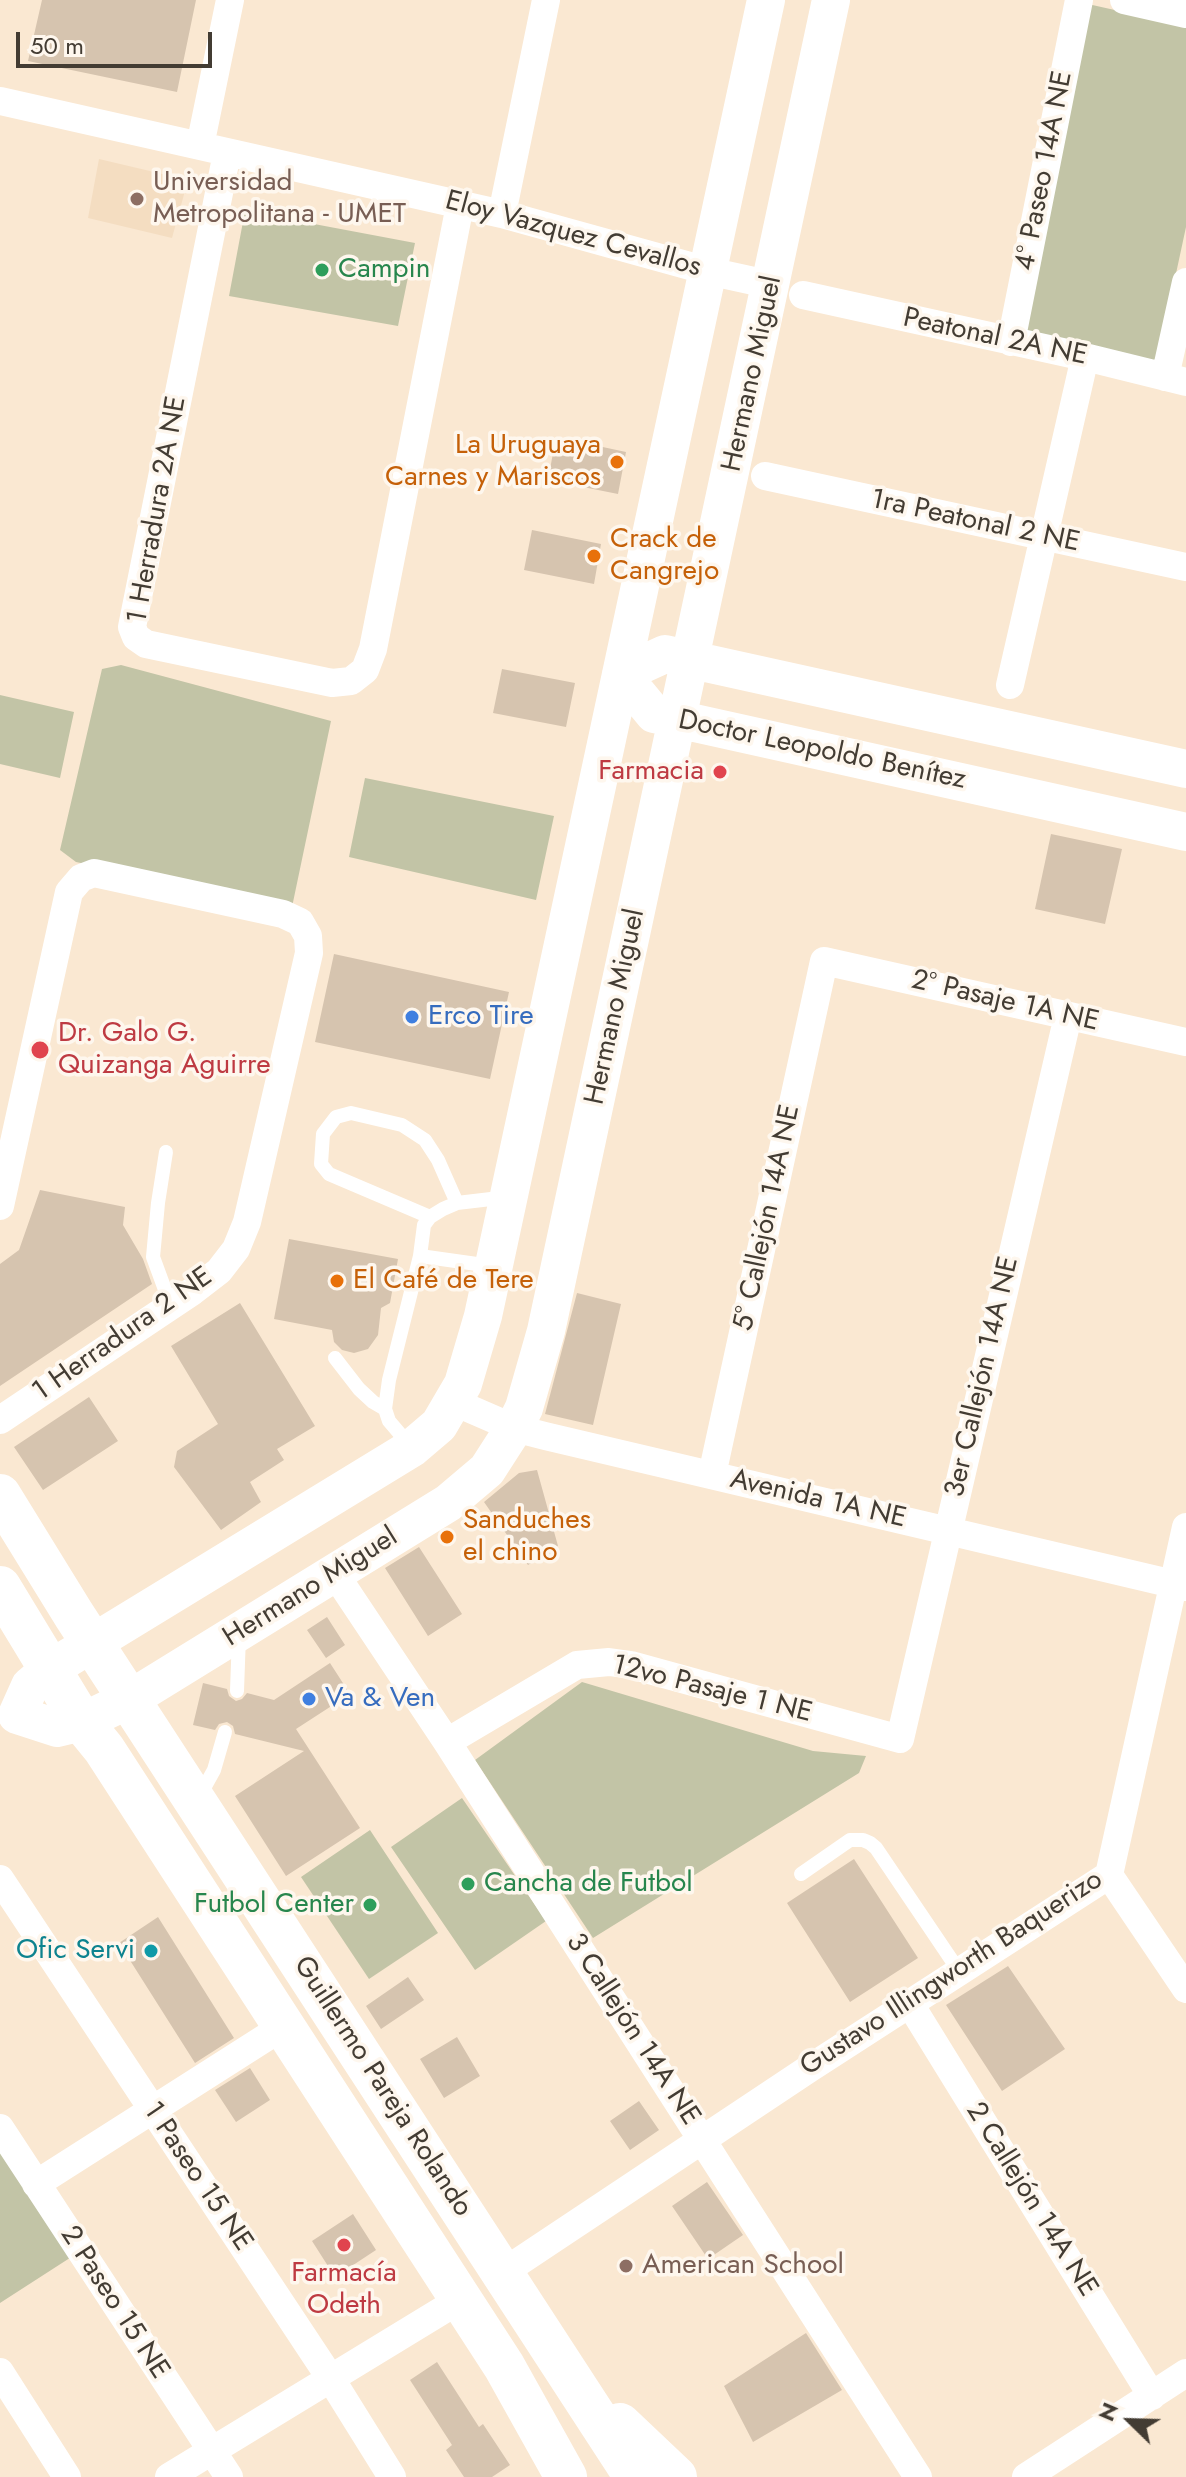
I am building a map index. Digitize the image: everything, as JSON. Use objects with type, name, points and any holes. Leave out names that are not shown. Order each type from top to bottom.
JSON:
[{"type":"main road","name":"Guillermo Pareja Rolando","points":[[0,1495],[635,2477]]},
{"type":"main road","name":"Guillermo Pareja Rolando","points":[[0,1587],[82,1722],[104,1749],[504,2366]]},
{"type":"main road","points":[[545,2339],[611,2416],[676,2477]]},
{"type":"main road","points":[[504,2366],[566,2477]]},
{"type":"main road","points":[[504,2366],[595,2477]]},
{"type":"street","points":[[214,149],[230,0]]},
{"type":"street","name":"Hermano Miguel","points":[[766,0],[493,1266],[463,1384],[439,1425],[412,1448],[50,1669],[30,1686],[8,1720],[57,1728],[82,1722],[130,1699],[239,1634],[448,1503],[487,1470],[524,1408],[546,1331],[691,659],[787,290],[831,0]]},
{"type":"street","name":"4° Paseo 14A NE","points":[[1011,342],[1079,0]]},
{"type":"street","points":[[1124,0],[1172,8]]},
{"type":"street","points":[[502,214],[541,1]]},
{"type":"street","name":"Eloy Vazquez Cevallos","points":[[0,101],[502,214],[787,290]]},
{"type":"street","name":"1 Herradura 2A NE","points":[[214,149],[132,627],[136,637],[146,644],[332,683],[351,681],[365,670],[373,649],[460,205]]},
{"type":"street","points":[[1176,380],[1186,282]]},
{"type":"street","name":"Peatonal 2A NE","points":[[787,290],[1176,380]]},
{"type":"street","points":[[1010,685],[1085,357]]},
{"type":"street","name":"1ra Peatonal 2 NE","points":[[765,476],[1186,567]]},
{"type":"street","points":[[621,674],[665,654],[1186,769]]},
{"type":"street","name":"Doctor Leopoldo Benítez","points":[[621,674],[654,714],[1186,832]]},
{"type":"street","name":"1 Herradura 2 NE","points":[[0,1206],[69,892],[81,878],[94,873],[283,914],[300,922],[308,936],[309,953],[247,1222],[236,1249],[219,1271],[171,1306],[0,1420]]},
{"type":"street","name":"2° Pasaje 1A NE","points":[[824,961],[1186,1042]]},
{"type":"street","name":"5° Callejón 14A NE","points":[[712,1475],[824,961]]},
{"type":"street","name":"3er Callejón 14A NE","points":[[900,1739],[1068,1016]]},
{"type":"street","name":"Avenida 1A NE","points":[[454,1402],[514,1428],[947,1531],[1181,1592]]},
{"type":"street","name":"Gustavo Illingworth Baquerizo","points":[[502,2273],[1109,1875],[1181,1592],[1186,1527]]},
{"type":"street","name":"3 Callejón 14A NE","points":[[343,1586],[447,1742],[918,2477]]},
{"type":"street","name":"12vo Pasaje 1 NE","points":[[447,1742],[577,1665],[609,1662],[631,1665],[900,1739]]},
{"type":"street","points":[[1109,1875],[1186,1989]]},
{"type":"street","name":"1 Paseo 15 NE","points":[[0,1879],[331,2379],[392,2477]]},
{"type":"street","name":"2 Callejón 14A NE","points":[[910,2004],[1152,2396]]},
{"type":"street","points":[[36,2184],[284,2026]]},
{"type":"street","name":"2 Paseo 15 NE","points":[[0,2128],[229,2477]]},
{"type":"street","points":[[169,2477],[461,2299]]},
{"type":"street","points":[[0,2372],[67,2477]]},
{"type":"street","points":[[1026,2477],[1186,2373]]},
{"type":"lane","points":[[430,1217],[329,1174],[321,1164],[323,1134],[336,1117],[351,1113],[402,1125],[425,1140],[438,1160],[457,1203]]},
{"type":"lane","points":[[166,1152],[153,1257],[171,1306]]},
{"type":"lane","points":[[412,1448],[389,1421],[385,1409],[389,1380],[420,1256],[424,1225],[430,1217],[457,1203],[508,1197]]},
{"type":"lane","points":[[420,1256],[493,1266]]},
{"type":"lane","points":[[335,1358],[359,1389],[385,1409]]},
{"type":"lane","points":[[237,1691],[239,1634]]},
{"type":"lane","points":[[197,1801],[214,1770],[225,1732]]},
{"type":"lane","points":[[801,1874],[850,1840],[870,1843],[959,1971]]},
{"type":"shaded area","name":"Universidad Metropolitana - UMET","points":[[99,159],[188,180],[172,238],[88,218]]},
{"type":"green space","points":[[1079,2],[1186,26],[1186,227],[1157,362],[1010,338]]},
{"type":"green space","name":"Campin","points":[[245,211],[415,243],[398,326],[229,296]]},
{"type":"green space","points":[[121,665],[331,721],[292,907],[76,862],[60,850],[102,669]]},
{"type":"green space","points":[[0,695],[74,712],[60,778],[0,764]]},
{"type":"green space","points":[[365,778],[554,816],[536,900],[349,857]]},
{"type":"green space","points":[[582,1682],[813,1751],[866,1756],[859,1773],[593,1938],[475,1760]]},
{"type":"green space","name":"Cancha de Futbol","points":[[462,1798],[546,1921],[475,1970],[391,1847]]},
{"type":"green space","name":"Futbol Center","points":[[370,1830],[438,1933],[369,1979],[301,1877]]},
{"type":"green space","points":[[0,2135],[76,2254],[0,2303]]},
{"type":"building","points":[[42,0],[196,0],[177,92],[28,61]]},
{"type":"building","points":[[556,437],[626,452],[618,494],[548,480]]},
{"type":"building","points":[[532,530],[601,544],[594,584],[524,570]]},
{"type":"building","points":[[502,669],[575,683],[566,727],[493,713]]},
{"type":"building","points":[[1051,834],[1122,849],[1105,924],[1035,909]]},
{"type":"building","name":"Erco Tire","points":[[334,954],[509,992],[490,1079],[315,1042]]},
{"type":"building","points":[[40,1190],[125,1207],[123,1225],[143,1259],[152,1284],[0,1386],[0,1264],[19,1250]]},
{"type":"building","name":"El Café de Tere","points":[[289,1239],[398,1259],[390,1303],[381,1308],[378,1335],[368,1349],[354,1353],[342,1350],[334,1342],[332,1330],[274,1319]]},
{"type":"building","points":[[577,1293],[621,1304],[593,1425],[545,1414]]},
{"type":"building","points":[[240,1303],[315,1426],[277,1449],[284,1460],[250,1482],[261,1502],[221,1530],[174,1467],[177,1451],[218,1424],[171,1346]]},
{"type":"building","points":[[89,1397],[118,1441],[43,1490],[14,1447]]},
{"type":"building","points":[[537,1470],[558,1546],[528,1565],[484,1502],[519,1473]]},
{"type":"building","points":[[419,1547],[462,1614],[428,1636],[385,1568]]},
{"type":"building","points":[[327,1617],[345,1645],[326,1658],[307,1630]]},
{"type":"building","points":[[330,1663],[350,1694],[296,1729],[360,1828],[286,1876],[235,1796],[304,1751],[235,1734],[233,1726],[227,1722],[219,1724],[215,1730],[193,1725],[203,1683],[227,1689],[229,1696],[236,1701],[247,1693],[274,1700]]},
{"type":"building","points":[[854,1859],[918,1958],[850,2002],[787,1903]]},
{"type":"building","points":[[158,1917],[234,2038],[195,2063],[119,1943]]},
{"type":"building","points":[[1008,1966],[1065,2049],[1002,2091],[946,2005]]},
{"type":"building","points":[[408,1977],[424,2000],[381,2029],[366,2006]]},
{"type":"building","points":[[457,2037],[480,2076],[444,2098],[420,2059]]},
{"type":"building","points":[[250,2068],[270,2100],[236,2122],[215,2090]]},
{"type":"building","points":[[639,2101],[659,2130],[630,2150],[610,2121]]},
{"type":"building","points":[[707,2182],[743,2235],[708,2259],[672,2206]]},
{"type":"building","name":"Farmacía Odeth","points":[[353,2214],[376,2250],[335,2277],[312,2241]]},
{"type":"building","points":[[806,2333],[842,2390],[753,2442],[724,2386]]},
{"type":"building","points":[[437,2362],[479,2427],[483,2424],[510,2465],[492,2477],[464,2477],[446,2450],[452,2445],[410,2380]]},
{"type":"place","name":"Universidad Metropolitana - UMET","points":[[137,199]]},
{"type":"place","name":"Campin","points":[[322,270]]},
{"type":"place","name":"La Uruguaya Carnes y Mariscos","points":[[617,462]]},
{"type":"place","name":"Crack de Cangrejo","points":[[594,556]]},
{"type":"place","name":"Farmacia","points":[[720,772]]},
{"type":"place","name":"Erco Tire","points":[[412,1017]]},
{"type":"place","name":"Dr. Galo G. Quizanga Aguirre","points":[[40,1050]]},
{"type":"place","name":"El Café de Tere","points":[[337,1281]]},
{"type":"place","name":"Sanduches el chino","points":[[447,1537]]},
{"type":"place","name":"Va & Ven","points":[[309,1699]]},
{"type":"place","name":"Cancha de Futbol","points":[[468,1884]]},
{"type":"place","name":"Futbol Center","points":[[370,1905]]},
{"type":"place","name":"Ofic Servi","points":[[151,1951]]},
{"type":"place","name":"Farmacía Odeth","points":[[344,2245]]},
{"type":"place","name":"American School","points":[[626,2266]]}]
